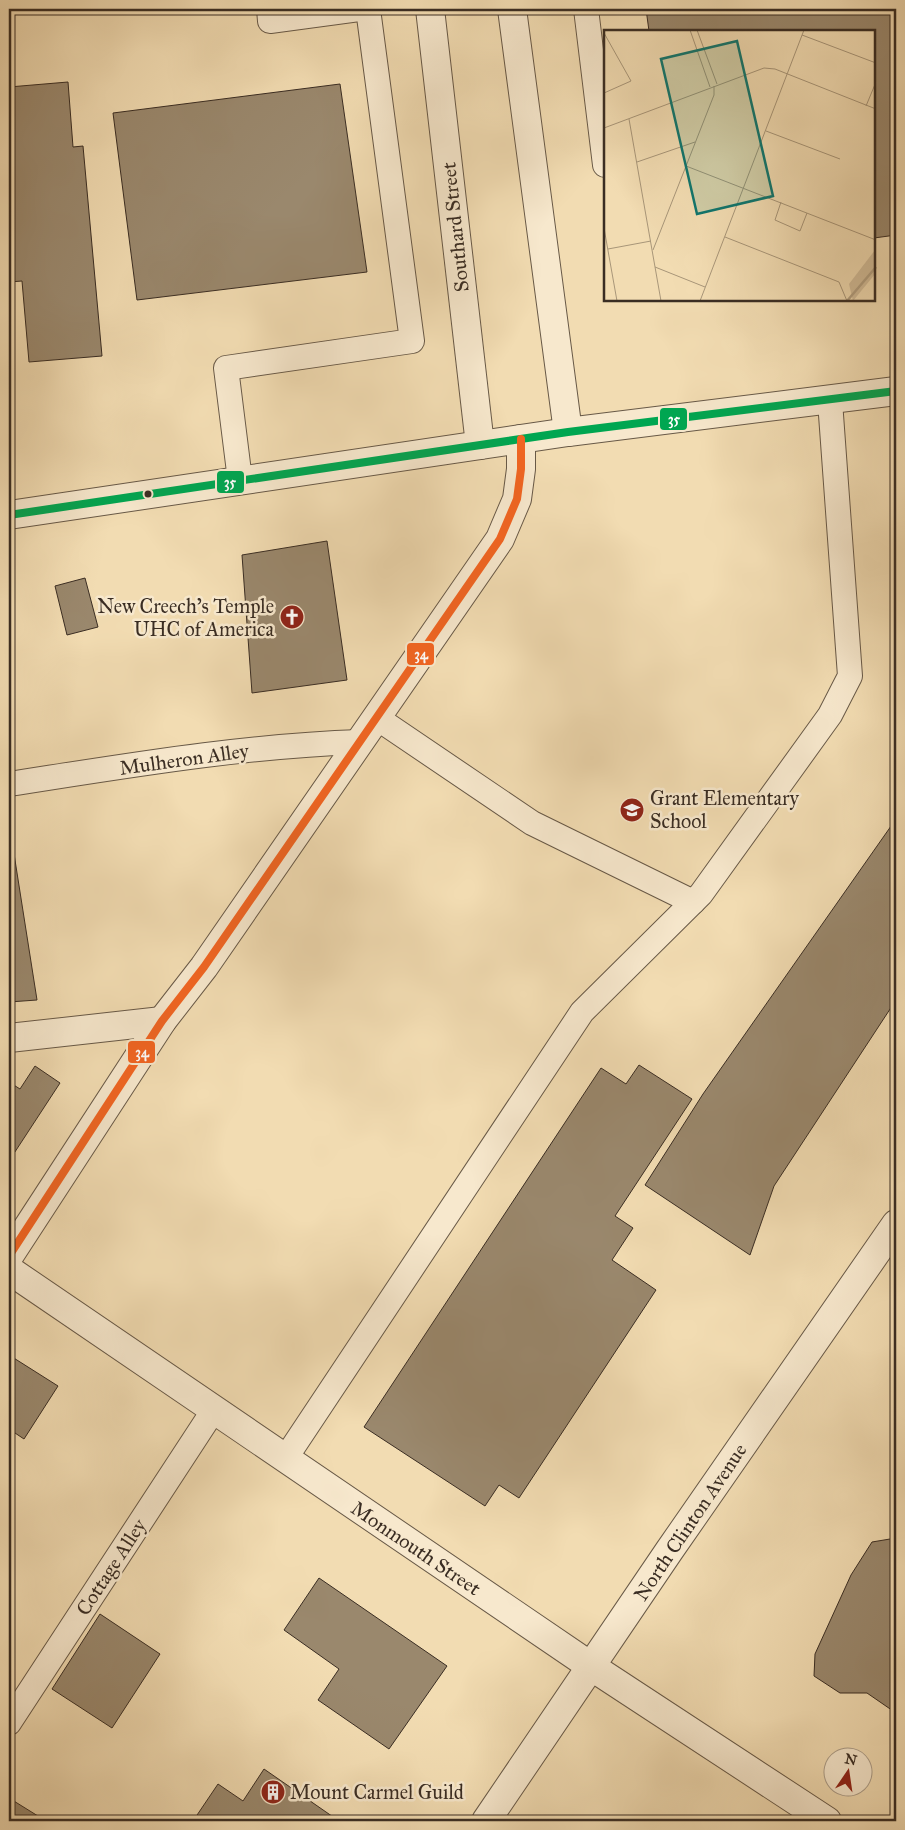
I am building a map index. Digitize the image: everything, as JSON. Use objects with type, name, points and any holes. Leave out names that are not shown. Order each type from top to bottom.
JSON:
[{"type":"street","name":"Southard Street","points":[[430,9],[480,445]]},
{"type":"street","points":[[512,9],[568,432]]},
{"type":"street","points":[[9,515],[568,432],[896,391]]},
{"type":"street","points":[[9,1256],[162,1021],[204,967],[500,539],[517,499],[521,470],[521,439]]},
{"type":"street","points":[[9,1038],[162,1021]]},
{"type":"street","name":"North Clinton Avenue","points":[[486,1821],[669,1551],[896,1224]]},
{"type":"street","name":"Monmouth Street","points":[[9,1270],[213,1411],[592,1667],[826,1821]]},
{"type":"lane","points":[[269,9],[270,21],[359,9]]},
{"type":"lane","points":[[240,480],[226,368],[412,341],[368,9]]},
{"type":"lane","points":[[586,9],[604,157]]},
{"type":"lane","points":[[285,1459],[582,1012],[693,902],[830,715],[850,676],[830,400]]},
{"type":"lane","points":[[377,718],[532,823],[693,902]]},
{"type":"lane","name":"Mulheron Alley","points":[[9,784],[297,744],[360,742]]},
{"type":"lane","name":"Cottage Alley","points":[[9,1723],[213,1411]]},
{"type":"building","points":[[646,9],[896,9],[896,235],[875,238],[875,30],[649,30]]},
{"type":"building","points":[[68,82],[73,147],[83,146],[102,356],[29,362],[22,281],[9,282],[9,87]]},
{"type":"building","points":[[340,84],[367,272],[137,300],[113,113]]},
{"type":"building","name":"New Creech's Temple UHC of America","points":[[327,541],[347,680],[252,693],[242,555]]},
{"type":"building","points":[[85,578],[98,627],[67,635],[55,586]]},
{"type":"building","points":[[896,819],[896,1000],[774,1186],[750,1255],[645,1185],[703,1094]]},
{"type":"building","points":[[9,822],[37,1000],[9,1002]]},
{"type":"building","points":[[639,1065],[692,1099],[615,1216],[633,1228],[612,1260],[656,1290],[519,1498],[499,1485],[485,1506],[364,1427],[601,1068],[626,1084]]},
{"type":"building","points":[[35,1066],[60,1083],[9,1161],[9,1082],[20,1089]]},
{"type":"building","points":[[9,1355],[58,1386],[24,1439],[9,1429]]},
{"type":"building","points":[[896,1538],[896,1713],[867,1693],[840,1693],[814,1676],[815,1654],[851,1575],[872,1542]]},
{"type":"building","points":[[319,1578],[447,1666],[389,1749],[318,1700],[339,1669],[284,1630]]},
{"type":"building","points":[[100,1614],[160,1654],[112,1728],[52,1689]]},
{"type":"building","name":"Mount Carmel Guild","points":[[264,1769],[339,1821],[193,1821],[218,1784],[243,1801]]},
{"type":"building","points":[[9,1798],[46,1821],[9,1821]]},
{"type":"transit line","name":"35","points":[[9,515],[568,432],[896,391]]},
{"type":"transit line","name":"34","points":[[9,1256],[162,1021],[204,967],[500,539],[517,499],[521,469],[521,439]]},
{"type":"place","name":"New Creech's Temple UHC of America","points":[[292,617]]},
{"type":"place","name":"Grant Elementary School","points":[[632,810]]},
{"type":"place","name":"Mount Carmel Guild","points":[[273,1792]]}]
